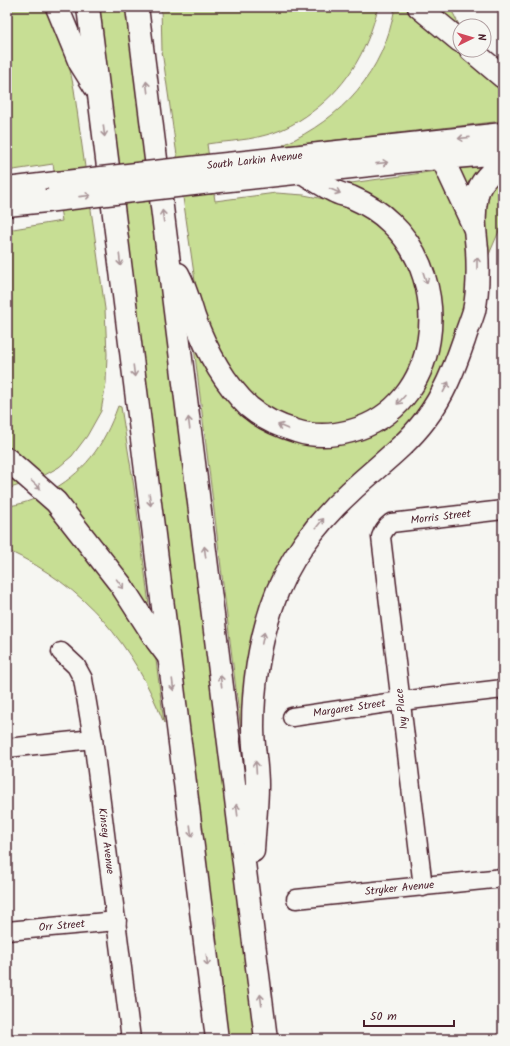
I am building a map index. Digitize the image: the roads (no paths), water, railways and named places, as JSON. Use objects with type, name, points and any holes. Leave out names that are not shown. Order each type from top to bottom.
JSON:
[{"type":"main road","points":[[57,7],[80,63],[99,93]]},
{"type":"main road","points":[[88,7],[217,1039]]},
{"type":"main road","points":[[137,7],[266,1039]]},
{"type":"main road","points":[[419,7],[452,34]]},
{"type":"main road","points":[[480,58],[503,77]]},
{"type":"main road","name":"South Larkin Avenue","points":[[7,205],[52,192],[209,174],[503,134]]},
{"type":"main road","name":"South Larkin Avenue","points":[[209,174],[302,172],[503,153]]},
{"type":"main road","points":[[442,158],[474,228]]},
{"type":"main road","points":[[249,904],[257,786],[253,729],[254,692],[257,665],[264,633],[273,603],[286,574],[298,553],[330,510],[407,441],[440,399],[449,380],[474,309],[477,272],[477,250],[474,228],[477,195],[490,173],[503,162]]},
{"type":"main road","points":[[168,255],[186,290],[194,318],[216,364],[231,387],[250,407],[267,420],[308,435],[327,436],[360,429],[386,415],[411,388],[420,371],[426,352],[430,333],[431,310],[427,284],[419,262],[407,242],[391,223],[371,208],[353,198],[333,191],[302,172]]},
{"type":"main road","name":"South Larkin Avenue","points":[[7,189],[52,192]]},
{"type":"main road","points":[[7,459],[56,502],[121,585],[148,628],[170,658]]},
{"type":"street","name":"Morris Street","points":[[383,531],[391,523],[503,510]]},
{"type":"street","name":"Ivy Place","points":[[383,531],[381,537],[423,886]]},
{"type":"street","name":"Kinsey Avenue","points":[[61,652],[76,666],[84,679],[117,921],[131,1039]]},
{"type":"street","name":"Margaret Street","points":[[292,716],[503,689]]},
{"type":"street","points":[[7,748],[93,739]]},
{"type":"street","name":"Stryker Avenue","points":[[296,899],[503,878]]},
{"type":"street","name":"Orr Street","points":[[7,931],[117,921]]}]
